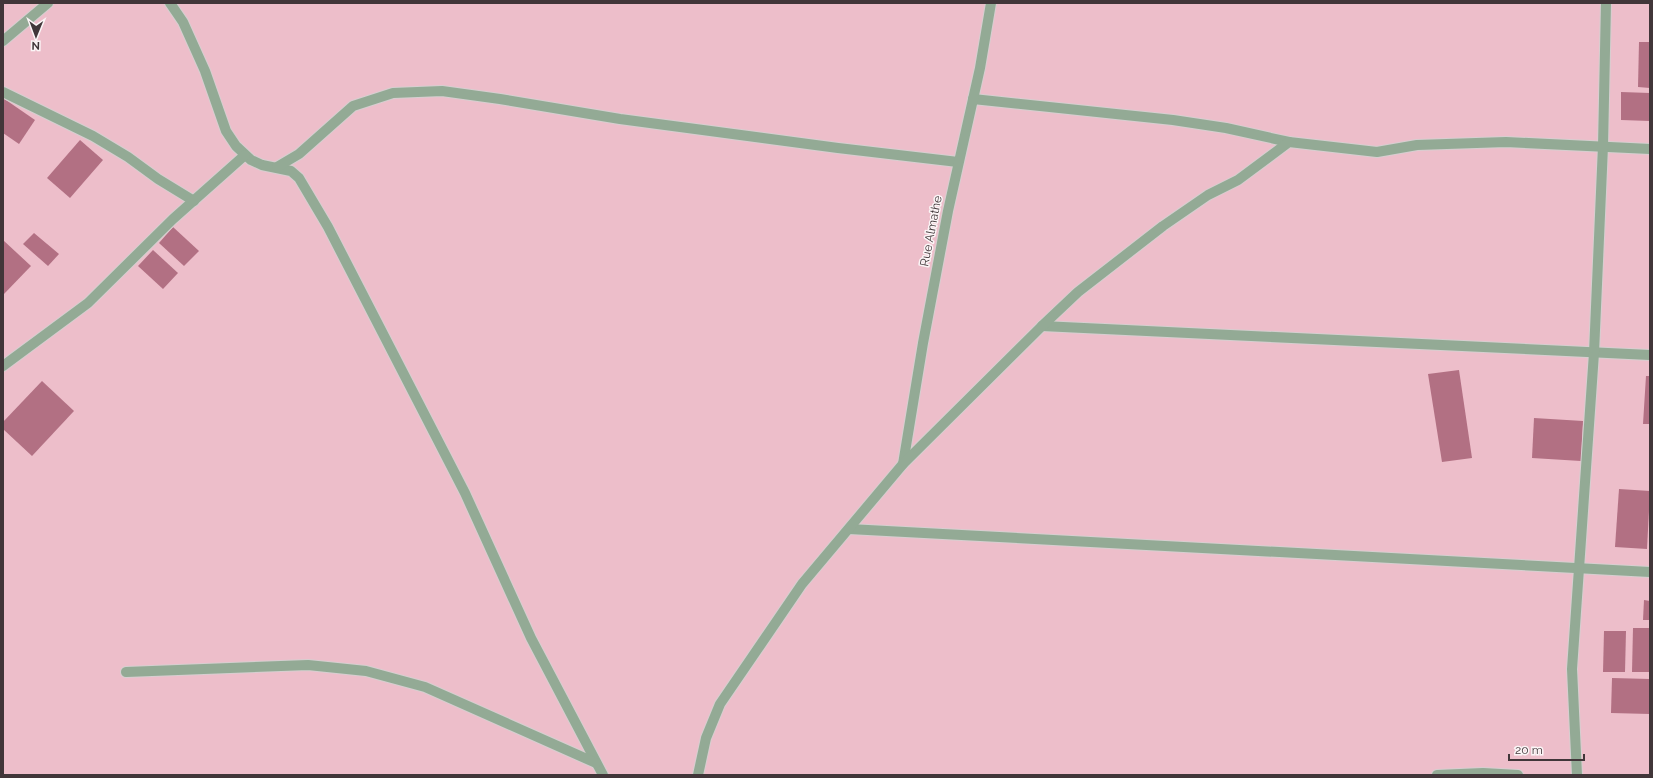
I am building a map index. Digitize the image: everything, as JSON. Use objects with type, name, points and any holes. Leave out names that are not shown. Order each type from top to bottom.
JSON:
[{"type":"street","points":[[3,41],[48,3]]},
{"type":"street","points":[[170,3],[183,22],[205,71],[226,131],[236,146],[245,155],[262,165],[277,167],[291,172],[299,178],[328,227],[465,493],[531,638],[603,775]]},
{"type":"street","name":"Rue Almathe","points":[[903,464],[923,342],[958,162],[980,68],[991,3]]},
{"type":"street","points":[[1577,775],[1572,669],[1594,353],[1603,146],[1606,3]]},
{"type":"street","points":[[277,167],[299,154],[353,106],[393,93],[442,91],[620,119],[838,148],[958,162]]},
{"type":"street","points":[[3,92],[93,136],[128,157],[158,179],[194,201]]},
{"type":"street","points":[[973,99],[1173,120],[1226,128],[1289,142],[1377,152],[1417,145],[1506,142],[1650,149]]},
{"type":"street","points":[[698,775],[706,738],[720,704],[802,584],[903,464],[1078,292],[1163,226],[1208,195],[1238,180],[1289,142]]},
{"type":"street","points":[[3,366],[88,303],[173,219],[245,155]]},
{"type":"street","points":[[1042,326],[1650,355]]},
{"type":"street","points":[[849,529],[1650,572]]},
{"type":"street","points":[[126,672],[308,665],[366,671],[425,687],[596,763]]},
{"type":"street","points":[[1437,775],[1482,773],[1518,775]]},
{"type":"shaded area","points":[[3,3],[1650,3],[1650,775],[3,775]]},
{"type":"building","points":[[1639,42],[1650,42],[1650,88],[1638,87]]},
{"type":"building","points":[[1621,92],[1650,93],[1650,121],[1621,120]]},
{"type":"building","points":[[3,98],[35,120],[19,144],[3,133]]},
{"type":"building","points":[[80,140],[103,160],[70,198],[47,178]]},
{"type":"building","points":[[173,227],[199,251],[184,266],[159,243]]},
{"type":"building","points":[[34,233],[59,254],[48,266],[23,244]]},
{"type":"building","points":[[3,240],[31,266],[3,295]]},
{"type":"building","points":[[153,250],[178,273],[163,289],[138,266]]},
{"type":"building","points":[[1459,370],[1472,458],[1442,462],[1428,374]]},
{"type":"building","points":[[1646,376],[1650,376],[1650,424],[1643,424]]},
{"type":"building","points":[[42,381],[74,411],[32,456],[3,429],[3,422]]},
{"type":"building","points":[[1534,418],[1583,421],[1581,461],[1532,458]]},
{"type":"building","points":[[1619,489],[1650,491],[1647,549],[1615,547]]},
{"type":"building","points":[[1644,600],[1650,601],[1650,620],[1643,620]]},
{"type":"building","points":[[1633,628],[1650,628],[1650,672],[1632,672]]},
{"type":"building","points":[[1604,631],[1626,631],[1625,672],[1603,672]]},
{"type":"building","points":[[1612,678],[1650,679],[1650,714],[1611,713]]}]
